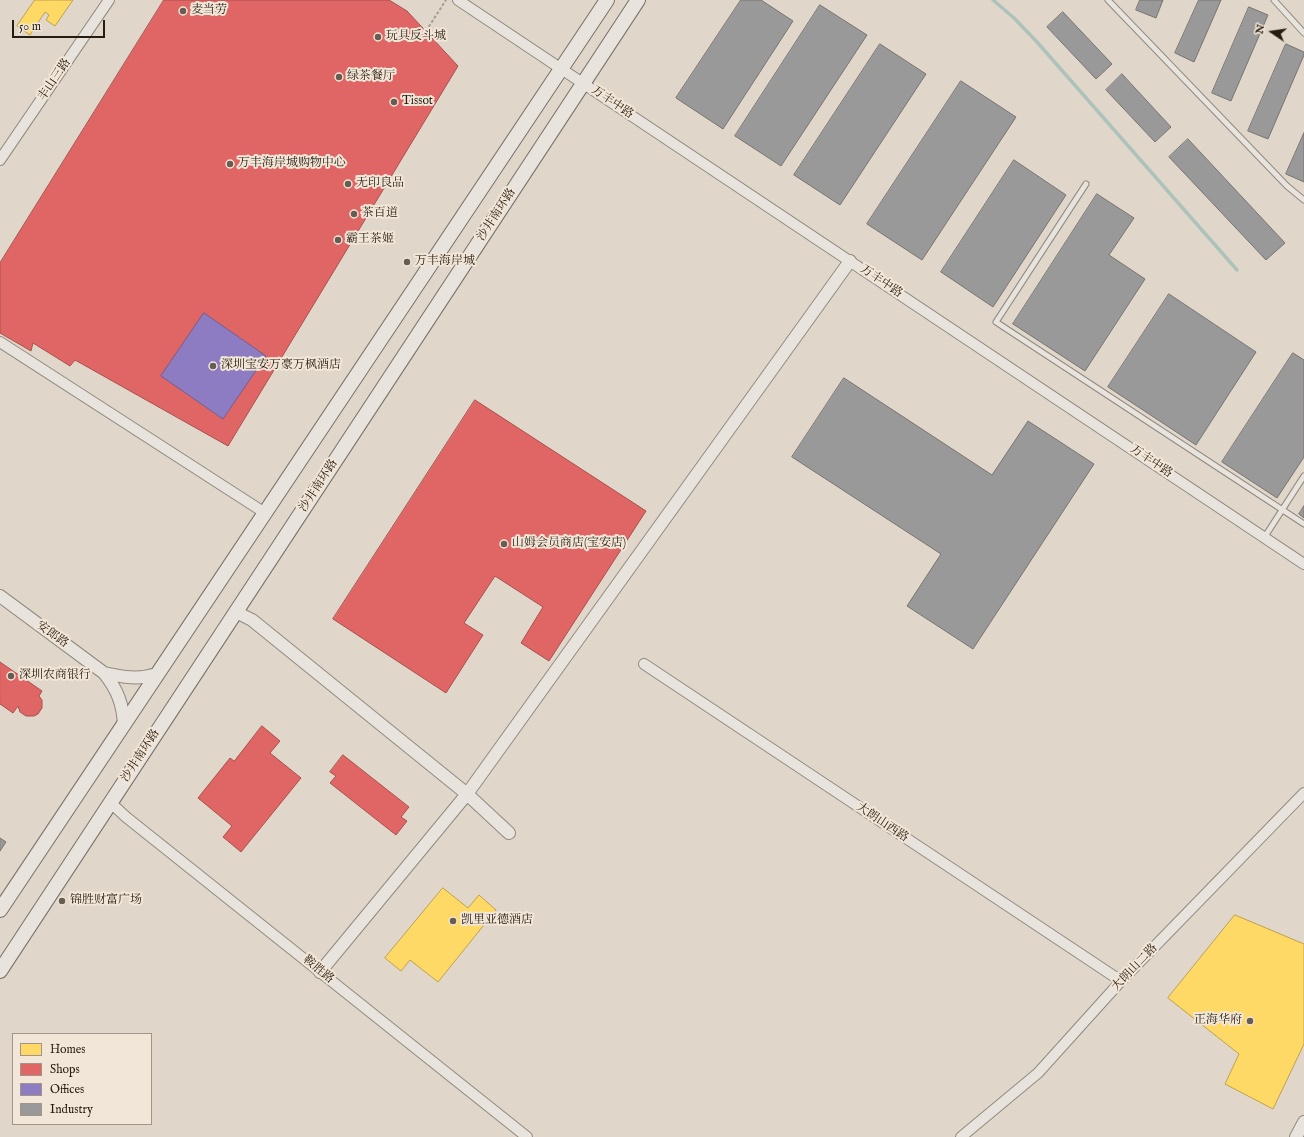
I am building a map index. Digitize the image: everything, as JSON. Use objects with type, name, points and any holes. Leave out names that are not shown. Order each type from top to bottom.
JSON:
[{"type":"main road","points":[[0,910],[607,0]]},
{"type":"main road","name":"沙井南环路","points":[[0,972],[638,0]]},
{"type":"street","name":"丰山三路","points":[[0,160],[109,0]]},
{"type":"street","name":"万丰中路","points":[[458,0],[1304,564]]},
{"type":"street","points":[[320,972],[467,794],[850,261]]},
{"type":"street","points":[[0,342],[265,513]]},
{"type":"street","name":"安郎路","points":[[0,596],[104,673],[112,682],[122,703],[124,725]]},
{"type":"street","points":[[236,612],[252,620],[467,794],[509,833]]},
{"type":"street","name":"大朗山西路","points":[[644,664],[1121,982]]},
{"type":"street","name":"安郎路","points":[[104,673],[134,678],[148,677],[157,674]]},
{"type":"street","name":"大朗山二路","points":[[961,1137],[1038,1073],[1121,982],[1304,793]]},
{"type":"street","name":"鞍胜路","points":[[111,803],[126,817],[527,1137]]},
{"type":"street","points":[[1296,1137],[1304,1122]]},
{"type":"lane","points":[[1108,0],[1287,186],[1304,200]]},
{"type":"lane","points":[[1274,0],[1304,33]]},
{"type":"lane","points":[[1086,184],[996,322],[1304,524]]},
{"type":"lane","points":[[1264,538],[1304,476]]},
{"type":"path","points":[[426,31],[446,0]]},
{"type":"building: Homes","points":[[35,0],[73,0],[55,26],[46,20],[49,15],[45,12],[30,35],[17,26]]},
{"type":"building: Homes","points":[[185,0],[198,0],[221,16],[214,26],[203,18],[195,29],[217,43],[210,53],[157,18],[164,7],[185,22],[193,10],[183,3]]},
{"type":"building: Homes","points":[[354,0],[374,0],[395,15],[385,30],[370,20],[366,25],[372,29],[365,40],[334,20],[342,9],[355,18],[363,6]]},
{"type":"building: Homes","points":[[405,101],[418,109],[403,131],[400,129],[387,149],[390,151],[380,167],[371,161],[386,138],[371,128],[362,142],[357,139],[380,103],[385,106],[378,116],[389,124]]},
{"type":"building: Homes","points":[[107,108],[121,117],[114,129],[130,139],[110,168],[94,157],[86,169],[73,160]]},
{"type":"building: Homes","points":[[171,111],[190,124],[179,140],[187,145],[190,141],[203,150],[188,172],[175,163],[178,159],[170,153],[157,172],[138,159],[147,146],[154,150],[168,129],[161,125]]},
{"type":"building: Homes","points":[[73,160],[86,169],[78,182],[94,193],[75,222],[58,211],[51,223],[37,214]]},
{"type":"building: Homes","points":[[327,182],[332,186],[325,196],[336,203],[342,194],[347,198],[356,184],[364,189],[354,205],[350,203],[335,225],[337,226],[324,246],[313,238],[327,216],[317,209],[308,222],[303,218]]},
{"type":"building: Homes","points":[[0,274],[6,278],[0,288]]},
{"type":"building: Homes","points":[[14,282],[40,296],[34,308],[18,299],[14,308],[24,314],[18,325],[0,314],[0,303],[5,295],[0,293],[0,288],[8,292]]},
{"type":"building: Homes","points":[[57,306],[84,321],[78,332],[86,336],[91,326],[100,331],[93,345],[76,335],[73,339],[80,343],[74,356],[37,336],[44,323],[62,334],[66,327],[51,318]]},
{"type":"building: Homes","points":[[443,888],[468,908],[479,895],[496,910],[438,982],[410,960],[401,971],[385,958]]},
{"type":"building: Homes","name":"正海华府","points":[[1235,915],[1304,944],[1304,1044],[1273,1109],[1225,1084],[1239,1054],[1168,998]]},
{"type":"building: Shops","name":"万丰海岸城购物中心","points":[[164,0],[389,0],[407,11],[458,66],[228,446],[75,360],[70,366],[33,343],[31,351],[0,333],[0,263]]},
{"type":"building: Shops","name":"山姆会员商店(宝安店)","points":[[475,400],[646,511],[549,661],[521,643],[543,607],[495,576],[464,623],[483,635],[446,693],[333,619]]},
{"type":"building: Shops","name":"深圳农商银行","points":[[0,662],[42,691],[39,696],[42,700],[42,708],[38,714],[34,716],[26,716],[20,712],[18,706],[13,713],[0,704]]},
{"type":"building: Shops","points":[[262,726],[280,741],[270,753],[301,778],[241,852],[223,837],[232,826],[198,798],[230,758],[234,761]]},
{"type":"building: Shops","points":[[343,755],[409,807],[401,817],[407,821],[396,835],[330,783],[336,776],[330,772]]},
{"type":"building: Offices","points":[[204,313],[266,356],[223,419],[161,376]]},
{"type":"building: Industry","points":[[741,0],[761,0],[793,21],[723,129],[676,98]]},
{"type":"building: Industry","points":[[1140,0],[1163,0],[1156,18],[1136,10]]},
{"type":"building: Industry","points":[[1199,0],[1221,0],[1194,62],[1175,53]]},
{"type":"building: Industry","points":[[820,5],[867,35],[781,166],[735,136]]},
{"type":"building: Industry","points":[[1249,7],[1268,15],[1231,101],[1212,93]]},
{"type":"building: Industry","points":[[1063,12],[1112,64],[1096,79],[1047,27]]},
{"type":"building: Industry","points":[[880,44],[926,74],[840,205],[794,175]]},
{"type":"building: Industry","points":[[1286,44],[1304,52],[1304,55],[1268,139],[1248,131]]},
{"type":"building: Industry","points":[[1122,74],[1171,127],[1155,142],[1106,90]]},
{"type":"building: Industry","points":[[961,81],[1016,117],[922,260],[867,224]]},
{"type":"building: Industry","points":[[1304,133],[1304,182],[1286,174]]},
{"type":"building: Industry","points":[[1188,139],[1285,243],[1266,260],[1169,157]]},
{"type":"building: Industry","points":[[1014,160],[1066,195],[993,307],[941,272]]},
{"type":"building: Industry","points":[[1097,194],[1134,218],[1109,255],[1145,279],[1085,371],[1013,324]]},
{"type":"building: Industry","points":[[1169,294],[1256,352],[1196,445],[1108,387]]},
{"type":"building: Industry","points":[[1293,353],[1304,360],[1304,457],[1277,498],[1222,462]]},
{"type":"building: Industry","points":[[844,378],[992,475],[1028,421],[1094,464],[973,649],[907,606],[941,554],[792,457]]},
{"type":"building: Industry","points":[[1304,506],[1304,518],[1299,514]]},
{"type":"building: Industry","points":[[0,838],[6,842],[0,851]]},
{"type":"waterway","points":[[993,0],[1014,18],[1037,42],[1237,270]]},
{"type":"place","name":"麦当劳","points":[[183,11]]},
{"type":"place","name":"玩具反斗城","points":[[378,37]]},
{"type":"place","name":"绿茶餐厅","points":[[339,77]]},
{"type":"place","name":"Tissot","points":[[394,102]]},
{"type":"place","name":"万丰海岸城购物中心","points":[[230,164]]},
{"type":"place","name":"无印良品","points":[[348,184]]},
{"type":"place","name":"茶百道","points":[[354,214]]},
{"type":"place","name":"霸王茶姬","points":[[338,240]]},
{"type":"place","name":"万丰海岸城","points":[[407,262]]},
{"type":"place","name":"深圳宝安万豪万枫酒店","points":[[213,366]]},
{"type":"place","name":"山姆会员商店(宝安店)","points":[[504,544]]},
{"type":"place","name":"深圳农商银行","points":[[11,676]]},
{"type":"place","name":"锦胜财富广场","points":[[62,901]]},
{"type":"place","name":"凯里亚德酒店","points":[[453,921]]},
{"type":"place","name":"正海华府","points":[[1250,1021]]}]
